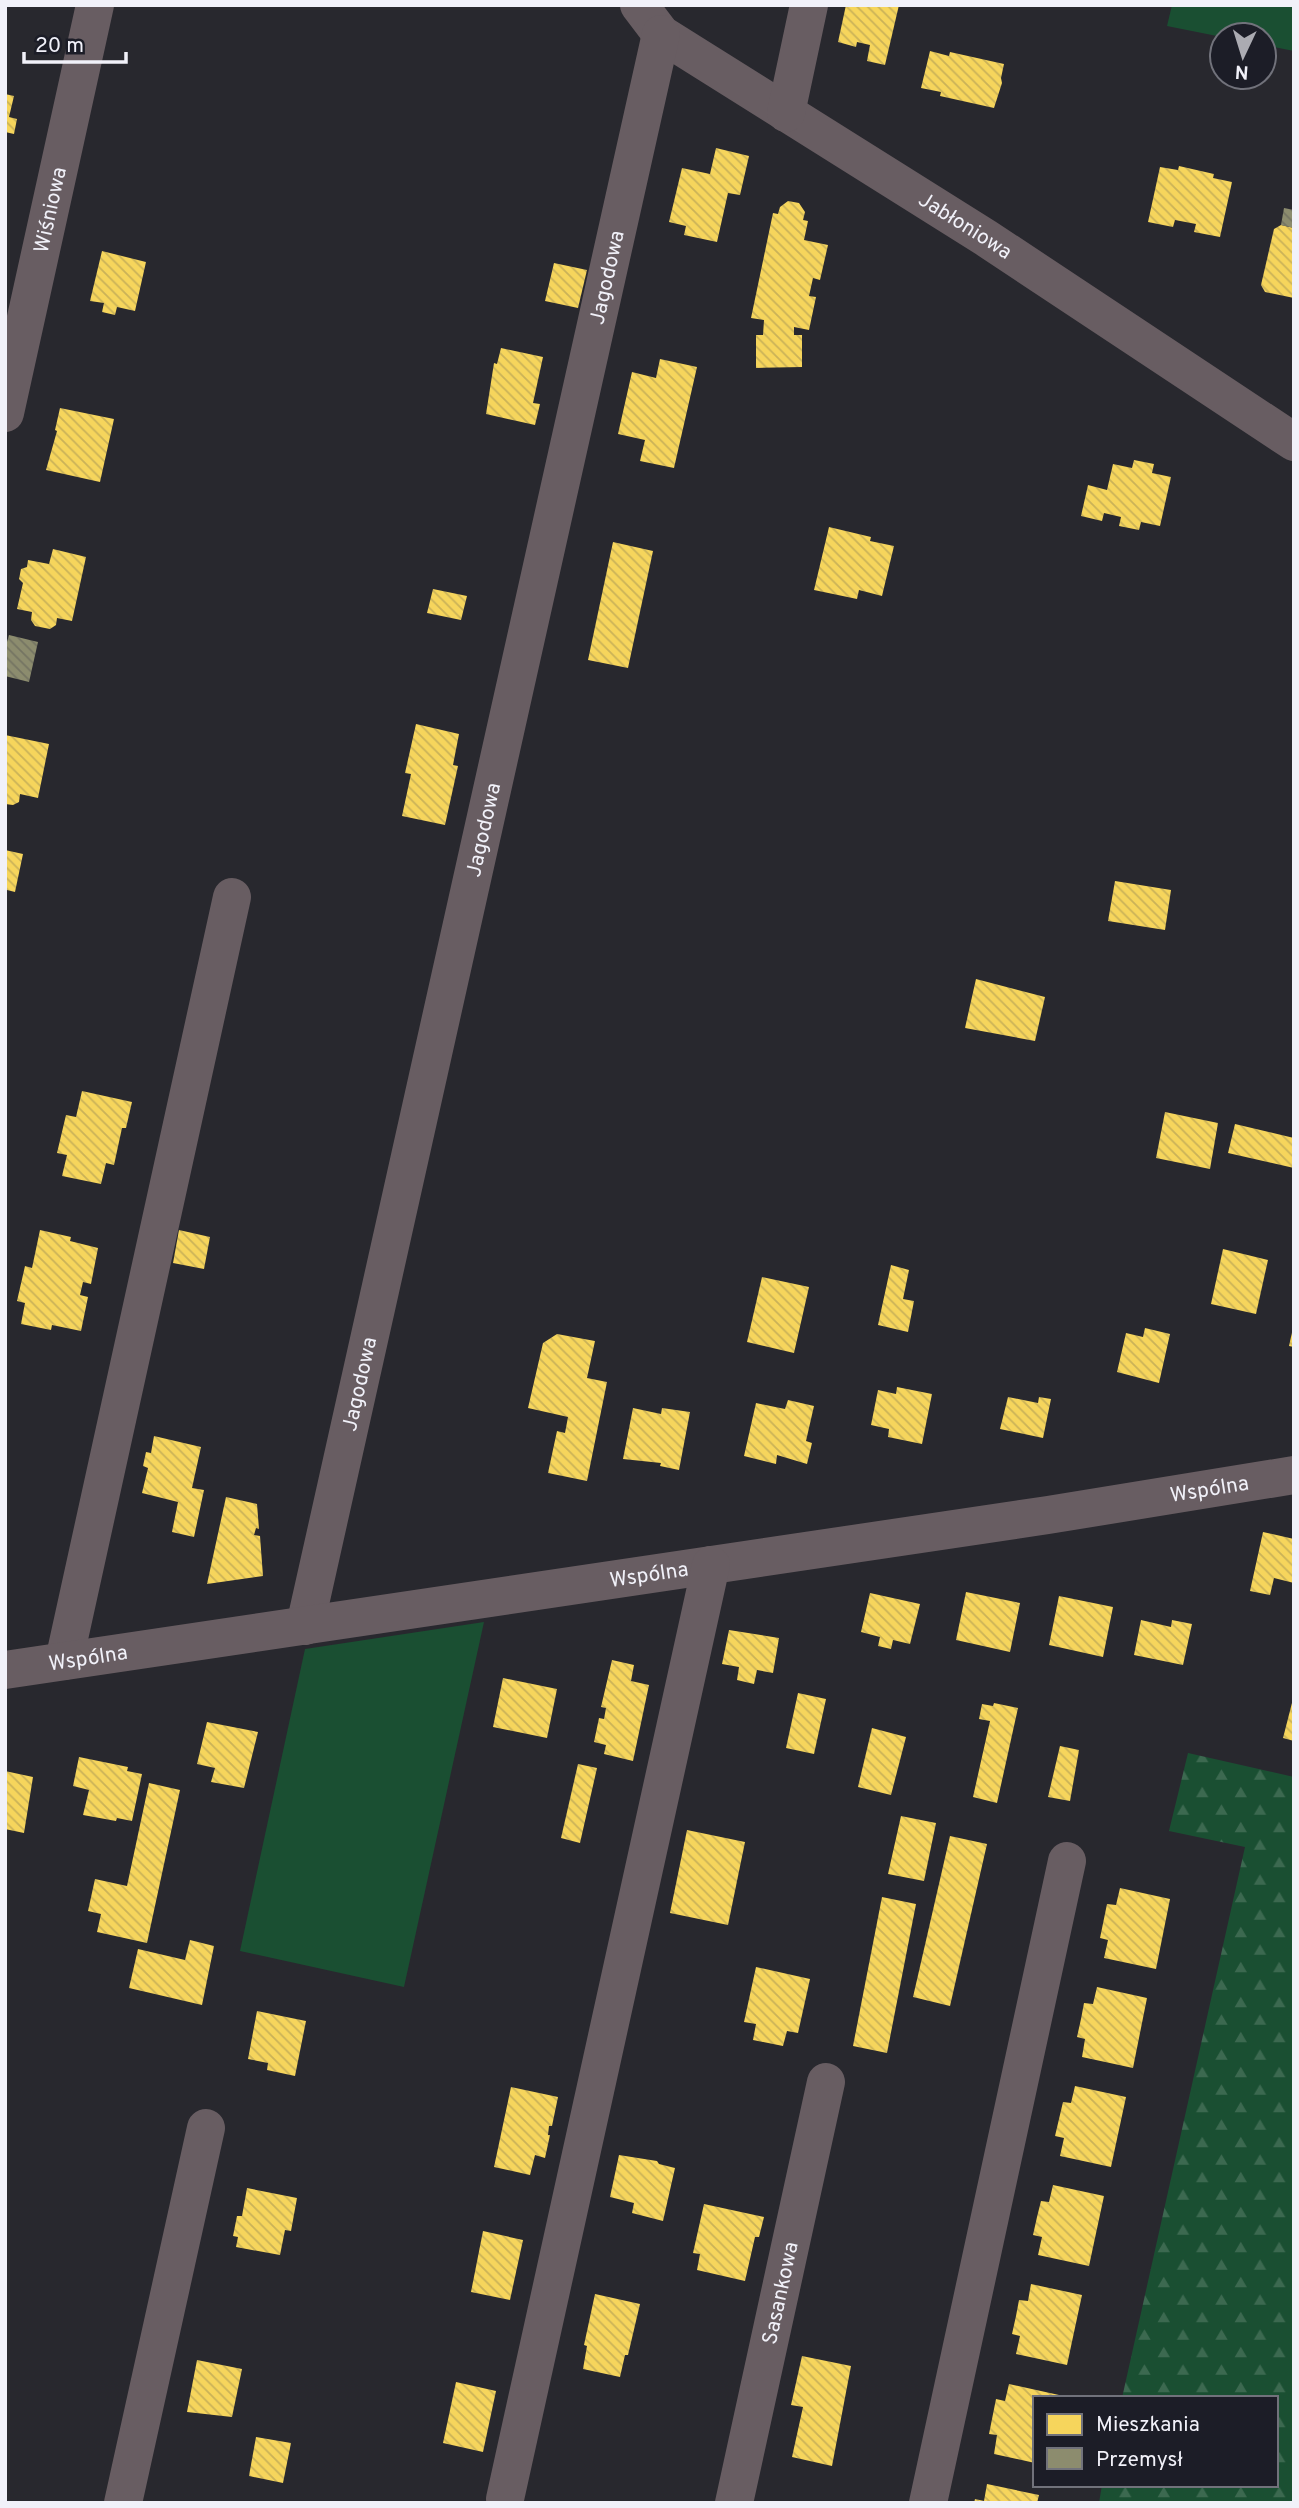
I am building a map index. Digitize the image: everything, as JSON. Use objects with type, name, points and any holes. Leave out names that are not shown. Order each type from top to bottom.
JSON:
[{"type":"street","name":"Wiśniowa","points":[[5,413],[95,5]]},
{"type":"street","points":[[786,113],[809,5]]},
{"type":"street","name":"Jabłoniowa","points":[[650,20],[786,113],[986,239],[1294,442]]},
{"type":"street","name":"Jagodowa","points":[[305,1626],[650,20]]},
{"type":"street","points":[[64,1661],[232,897]]},
{"type":"street","name":"Wspólna","points":[[5,1670],[1034,1517],[1294,1475]]},
{"type":"street","points":[[505,2499],[710,1565]]},
{"type":"street","points":[[928,2503],[1067,1861]]},
{"type":"street","name":"Sasankowa","points":[[734,2503],[826,2082]]},
{"type":"street","points":[[123,2503],[206,2128]]},
{"type":"green space","points":[[1172,5],[1294,5],[1294,51],[1278,48],[1278,21],[1208,21],[1208,34],[1167,26]]},
{"type":"green space","points":[[484,1622],[404,1987],[240,1951],[305,1649]]},
{"type":"green space","points":[[1188,1753],[1294,1777],[1294,2503],[1099,2503],[1102,2487],[1278,2487],[1278,2396],[1122,2396],[1245,1847],[1169,1831]]},
{"type":"building: Mieszkania","points":[[846,5],[899,5],[885,65],[867,61],[870,45],[857,42],[856,47],[838,42]]},
{"type":"building: Mieszkania","points":[[930,51],[949,56],[950,52],[1004,64],[1002,83],[994,108],[940,96],[941,92],[921,88]]},
{"type":"building: Mieszkania","points":[[5,94],[14,96],[9,117],[17,119],[14,134],[5,132]]},
{"type":"building: Mieszkania","points":[[716,148],[749,156],[740,195],[728,193],[717,242],[684,235],[686,226],[669,222],[682,168],[710,174]]},
{"type":"building: Mieszkania","points":[[1179,166],[1214,174],[1213,178],[1232,182],[1220,237],[1194,232],[1196,224],[1175,220],[1173,227],[1148,222],[1160,167],[1178,170]]},
{"type":"building: Mieszkania","points":[[788,201],[799,203],[805,212],[803,220],[808,221],[804,240],[828,245],[820,280],[813,278],[809,296],[816,297],[809,330],[794,327],[794,335],[802,335],[802,367],[756,368],[756,335],[763,335],[764,320],[751,318],[773,213],[778,214],[780,207]]},
{"type":"building: Mieszkania","points":[[1281,225],[1294,228],[1294,298],[1265,292],[1261,285],[1274,229]]},
{"type":"building: Mieszkania","points":[[102,251],[146,262],[135,311],[117,307],[115,315],[102,312],[104,303],[90,301]]},
{"type":"building: Mieszkania","points":[[554,263],[587,270],[578,308],[545,301]]},
{"type":"building: Mieszkania","points":[[501,348],[543,357],[533,403],[540,404],[535,425],[486,414],[494,363],[497,364]]},
{"type":"building: Mieszkania","points":[[660,359],[697,367],[674,468],[640,461],[645,440],[618,434],[632,372],[656,378]]},
{"type":"building: Mieszkania","points":[[60,408],[114,419],[100,482],[46,470],[57,431],[55,430]]},
{"type":"building: Mieszkania","points":[[1134,460],[1154,464],[1152,473],[1171,477],[1160,526],[1141,522],[1139,530],[1119,526],[1121,517],[1104,513],[1102,521],[1081,516],[1088,485],[1107,490],[1113,464],[1132,468]]},
{"type":"building: Mieszkania","points":[[829,527],[871,537],[870,541],[894,546],[882,596],[859,590],[857,599],[814,590]]},
{"type":"building: Mieszkania","points":[[613,542],[653,551],[628,668],[588,660]]},
{"type":"building: Mieszkania","points":[[53,549],[86,557],[72,621],[57,618],[56,625],[50,629],[35,626],[31,620],[32,612],[17,609],[23,583],[19,579],[21,569],[27,567],[28,560],[49,564]]},
{"type":"building: Mieszkania","points":[[433,589],[467,596],[461,620],[427,613]]},
{"type":"building: Mieszkania","points":[[416,724],[459,734],[453,765],[458,766],[445,825],[402,816],[411,774],[405,773]]},
{"type":"building: Mieszkania","points":[[5,735],[49,744],[38,798],[20,794],[19,802],[13,805],[5,804]]},
{"type":"building: Mieszkania","points":[[5,850],[23,854],[15,892],[7,890],[6,895]]},
{"type":"building: Mieszkania","points":[[1115,881],[1171,890],[1165,930],[1108,921]]},
{"type":"building: Mieszkania","points":[[976,979],[1045,997],[1035,1041],[965,1028]]},
{"type":"building: Mieszkania","points":[[82,1091],[132,1102],[126,1128],[122,1128],[114,1165],[106,1163],[101,1184],[62,1176],[67,1155],[57,1153],[66,1115],[76,1117]]},
{"type":"building: Mieszkania","points":[[1165,1112],[1218,1123],[1210,1169],[1156,1158]]},
{"type":"building: Mieszkania","points":[[1235,1124],[1294,1138],[1294,1168],[1228,1153]]},
{"type":"building: Mieszkania","points":[[40,1230],[71,1237],[70,1241],[98,1248],[91,1284],[83,1282],[80,1295],[88,1297],[81,1331],[52,1325],[51,1330],[21,1324],[25,1303],[17,1301],[25,1266],[32,1268]]},
{"type":"building: Mieszkania","points":[[179,1230],[210,1237],[204,1269],[173,1263]]},
{"type":"building: Mieszkania","points":[[1223,1249],[1268,1260],[1256,1314],[1211,1304]]},
{"type":"building: Mieszkania","points":[[891,1265],[909,1270],[903,1299],[914,1301],[908,1332],[878,1325]]},
{"type":"building: Mieszkania","points":[[762,1277],[809,1287],[794,1353],[747,1342]]},
{"type":"building: Mieszkania","points":[[1145,1328],[1170,1334],[1159,1383],[1117,1372],[1126,1333],[1143,1337]]},
{"type":"building: Mieszkania","points":[[1294,1328],[1294,1347],[1289,1346]]},
{"type":"building: Mieszkania","points":[[557,1334],[595,1341],[587,1378],[607,1382],[587,1481],[548,1473],[557,1431],[565,1433],[568,1417],[528,1408],[543,1343]]},
{"type":"building: Mieszkania","points":[[897,1387],[932,1394],[922,1444],[888,1437],[889,1429],[871,1425],[878,1390],[896,1394]]},
{"type":"building: Mieszkania","points":[[1008,1397],[1038,1403],[1039,1397],[1051,1399],[1043,1438],[1000,1429]]},
{"type":"building: Mieszkania","points":[[788,1400],[814,1406],[806,1441],[812,1443],[807,1464],[777,1455],[776,1464],[744,1456],[756,1403],[785,1409]]},
{"type":"building: Mieszkania","points":[[633,1408],[661,1414],[662,1408],[690,1412],[679,1470],[660,1466],[661,1463],[623,1459]]},
{"type":"building: Mieszkania","points":[[154,1436],[201,1447],[192,1488],[204,1490],[194,1537],[172,1532],[178,1502],[142,1493],[148,1468],[143,1466],[146,1452],[151,1453]]},
{"type":"building: Mieszkania","points":[[226,1497],[257,1504],[259,1529],[256,1528],[254,1535],[260,1536],[263,1576],[207,1584]]},
{"type":"building: Mieszkania","points":[[1263,1532],[1294,1539],[1294,1583],[1274,1578],[1270,1595],[1250,1591]]},
{"type":"building: Mieszkania","points":[[966,1592],[1020,1603],[1010,1652],[956,1640]]},
{"type":"building: Mieszkania","points":[[870,1593],[920,1604],[910,1644],[893,1640],[891,1649],[878,1646],[880,1637],[861,1632]]},
{"type":"building: Mieszkania","points":[[1059,1596],[1113,1607],[1103,1657],[1049,1645]]},
{"type":"building: Mieszkania","points":[[1141,1620],[1171,1627],[1172,1620],[1192,1624],[1183,1665],[1134,1655]]},
{"type":"building: Mieszkania","points":[[729,1630],[779,1638],[773,1673],[757,1670],[754,1684],[737,1680],[739,1667],[722,1664]]},
{"type":"building: Mieszkania","points":[[612,1660],[634,1665],[631,1681],[649,1685],[633,1761],[604,1754],[606,1745],[594,1742],[599,1718],[604,1719],[606,1708],[601,1707]]},
{"type":"building: Mieszkania","points":[[503,1678],[557,1689],[547,1738],[493,1727]]},
{"type":"building: Mieszkania","points":[[798,1693],[826,1699],[814,1754],[786,1748]]},
{"type":"building: Mieszkania","points":[[1294,1699],[1294,1741],[1283,1738]]},
{"type":"building: Mieszkania","points":[[994,1703],[1018,1708],[997,1803],[973,1797],[990,1721],[979,1719],[982,1704],[993,1706]]},
{"type":"building: Mieszkania","points":[[207,1722],[258,1732],[244,1788],[211,1782],[215,1768],[197,1764]]},
{"type":"building: Mieszkania","points":[[872,1728],[906,1737],[891,1795],[858,1787]]},
{"type":"building: Mieszkania","points":[[1060,1746],[1079,1750],[1070,1801],[1048,1797]]},
{"type":"building: Mieszkania","points":[[79,1757],[128,1767],[127,1771],[142,1774],[132,1821],[83,1815],[89,1790],[73,1786]]},
{"type":"building: Mieszkania","points":[[578,1764],[597,1768],[580,1843],[561,1838]]},
{"type":"building: Mieszkania","points":[[5,1771],[33,1777],[24,1833],[5,1829]]},
{"type":"building: Mieszkania","points":[[149,1783],[180,1790],[147,1943],[97,1932],[101,1914],[88,1911],[95,1879],[127,1886]]},
{"type":"building: Mieszkania","points":[[901,1816],[936,1823],[924,1881],[888,1874]]},
{"type":"building: Mieszkania","points":[[687,1830],[745,1842],[728,1925],[670,1913]]},
{"type":"building: Mieszkania","points":[[950,1836],[987,1844],[950,2006],[913,1997]]},
{"type":"building: Mieszkania","points":[[1120,1888],[1170,1899],[1156,1969],[1104,1958],[1108,1940],[1100,1938],[1107,1904],[1116,1905]]},
{"type":"building: Mieszkania","points":[[882,1897],[916,1904],[887,2053],[853,2046]]},
{"type":"building: Mieszkania","points":[[190,1940],[214,1946],[202,2005],[129,1988],[138,1949],[185,1960]]},
{"type":"building: Mieszkania","points":[[756,1967],[810,1979],[798,2033],[787,2031],[783,2046],[753,2040],[756,2024],[744,2022]]},
{"type":"building: Mieszkania","points":[[1097,1987],[1147,1998],[1133,2068],[1082,2057],[1085,2039],[1077,2037],[1084,2003],[1093,2004]]},
{"type":"building: Mieszkania","points":[[257,2011],[306,2021],[295,2076],[267,2070],[268,2063],[248,2059]]},
{"type":"building: Mieszkania","points":[[1075,2086],[1126,2097],[1111,2167],[1060,2156],[1064,2138],[1055,2136],[1063,2102],[1071,2103]]},
{"type":"building: Mieszkania","points":[[511,2087],[558,2097],[552,2126],[549,2126],[550,2135],[545,2158],[535,2155],[530,2175],[494,2167]]},
{"type":"building: Mieszkania","points":[[619,2155],[657,2161],[675,2168],[663,2221],[632,2213],[634,2203],[610,2197]]},
{"type":"building: Mieszkania","points":[[1053,2185],[1104,2196],[1089,2266],[1038,2255],[1042,2237],[1033,2235],[1041,2201],[1049,2202]]},
{"type":"building: Mieszkania","points":[[247,2188],[297,2198],[291,2231],[285,2230],[280,2255],[236,2247],[238,2237],[233,2236],[237,2216],[242,2216]]},
{"type":"building: Mieszkania","points":[[704,2204],[764,2217],[759,2237],[755,2237],[745,2281],[697,2270],[700,2254],[693,2253]]},
{"type":"building: Mieszkania","points":[[483,2231],[523,2240],[510,2300],[471,2292]]},
{"type":"building: Mieszkania","points":[[1031,2284],[1082,2295],[1067,2365],[1016,2354],[1020,2336],[1012,2334],[1019,2300],[1028,2301]]},
{"type":"building: Mieszkania","points":[[595,2294],[640,2304],[620,2377],[583,2369],[587,2346],[584,2345]]},
{"type":"building: Mieszkania","points":[[802,2356],[851,2366],[832,2466],[792,2457],[803,2407],[791,2405]]},
{"type":"building: Mieszkania","points":[[197,2360],[242,2369],[232,2417],[187,2412]]},
{"type":"building: Mieszkania","points":[[456,2382],[496,2391],[483,2452],[443,2443]]},
{"type":"building: Mieszkania","points":[[1009,2384],[1059,2395],[1033,2396],[1033,2463],[994,2454],[997,2435],[989,2434],[996,2399],[1005,2401]]},
{"type":"building: Mieszkania","points":[[256,2437],[291,2443],[283,2483],[249,2476]]},
{"type":"building: Mieszkania","points":[[987,2484],[1039,2495],[1037,2503],[974,2503],[975,2499],[984,2501]]},
{"type":"building: Przemysł","points":[[1284,208],[1294,210],[1294,228],[1281,225]]},
{"type":"building: Przemysł","points":[[9,635],[38,642],[29,682],[5,676],[5,649]]}]
